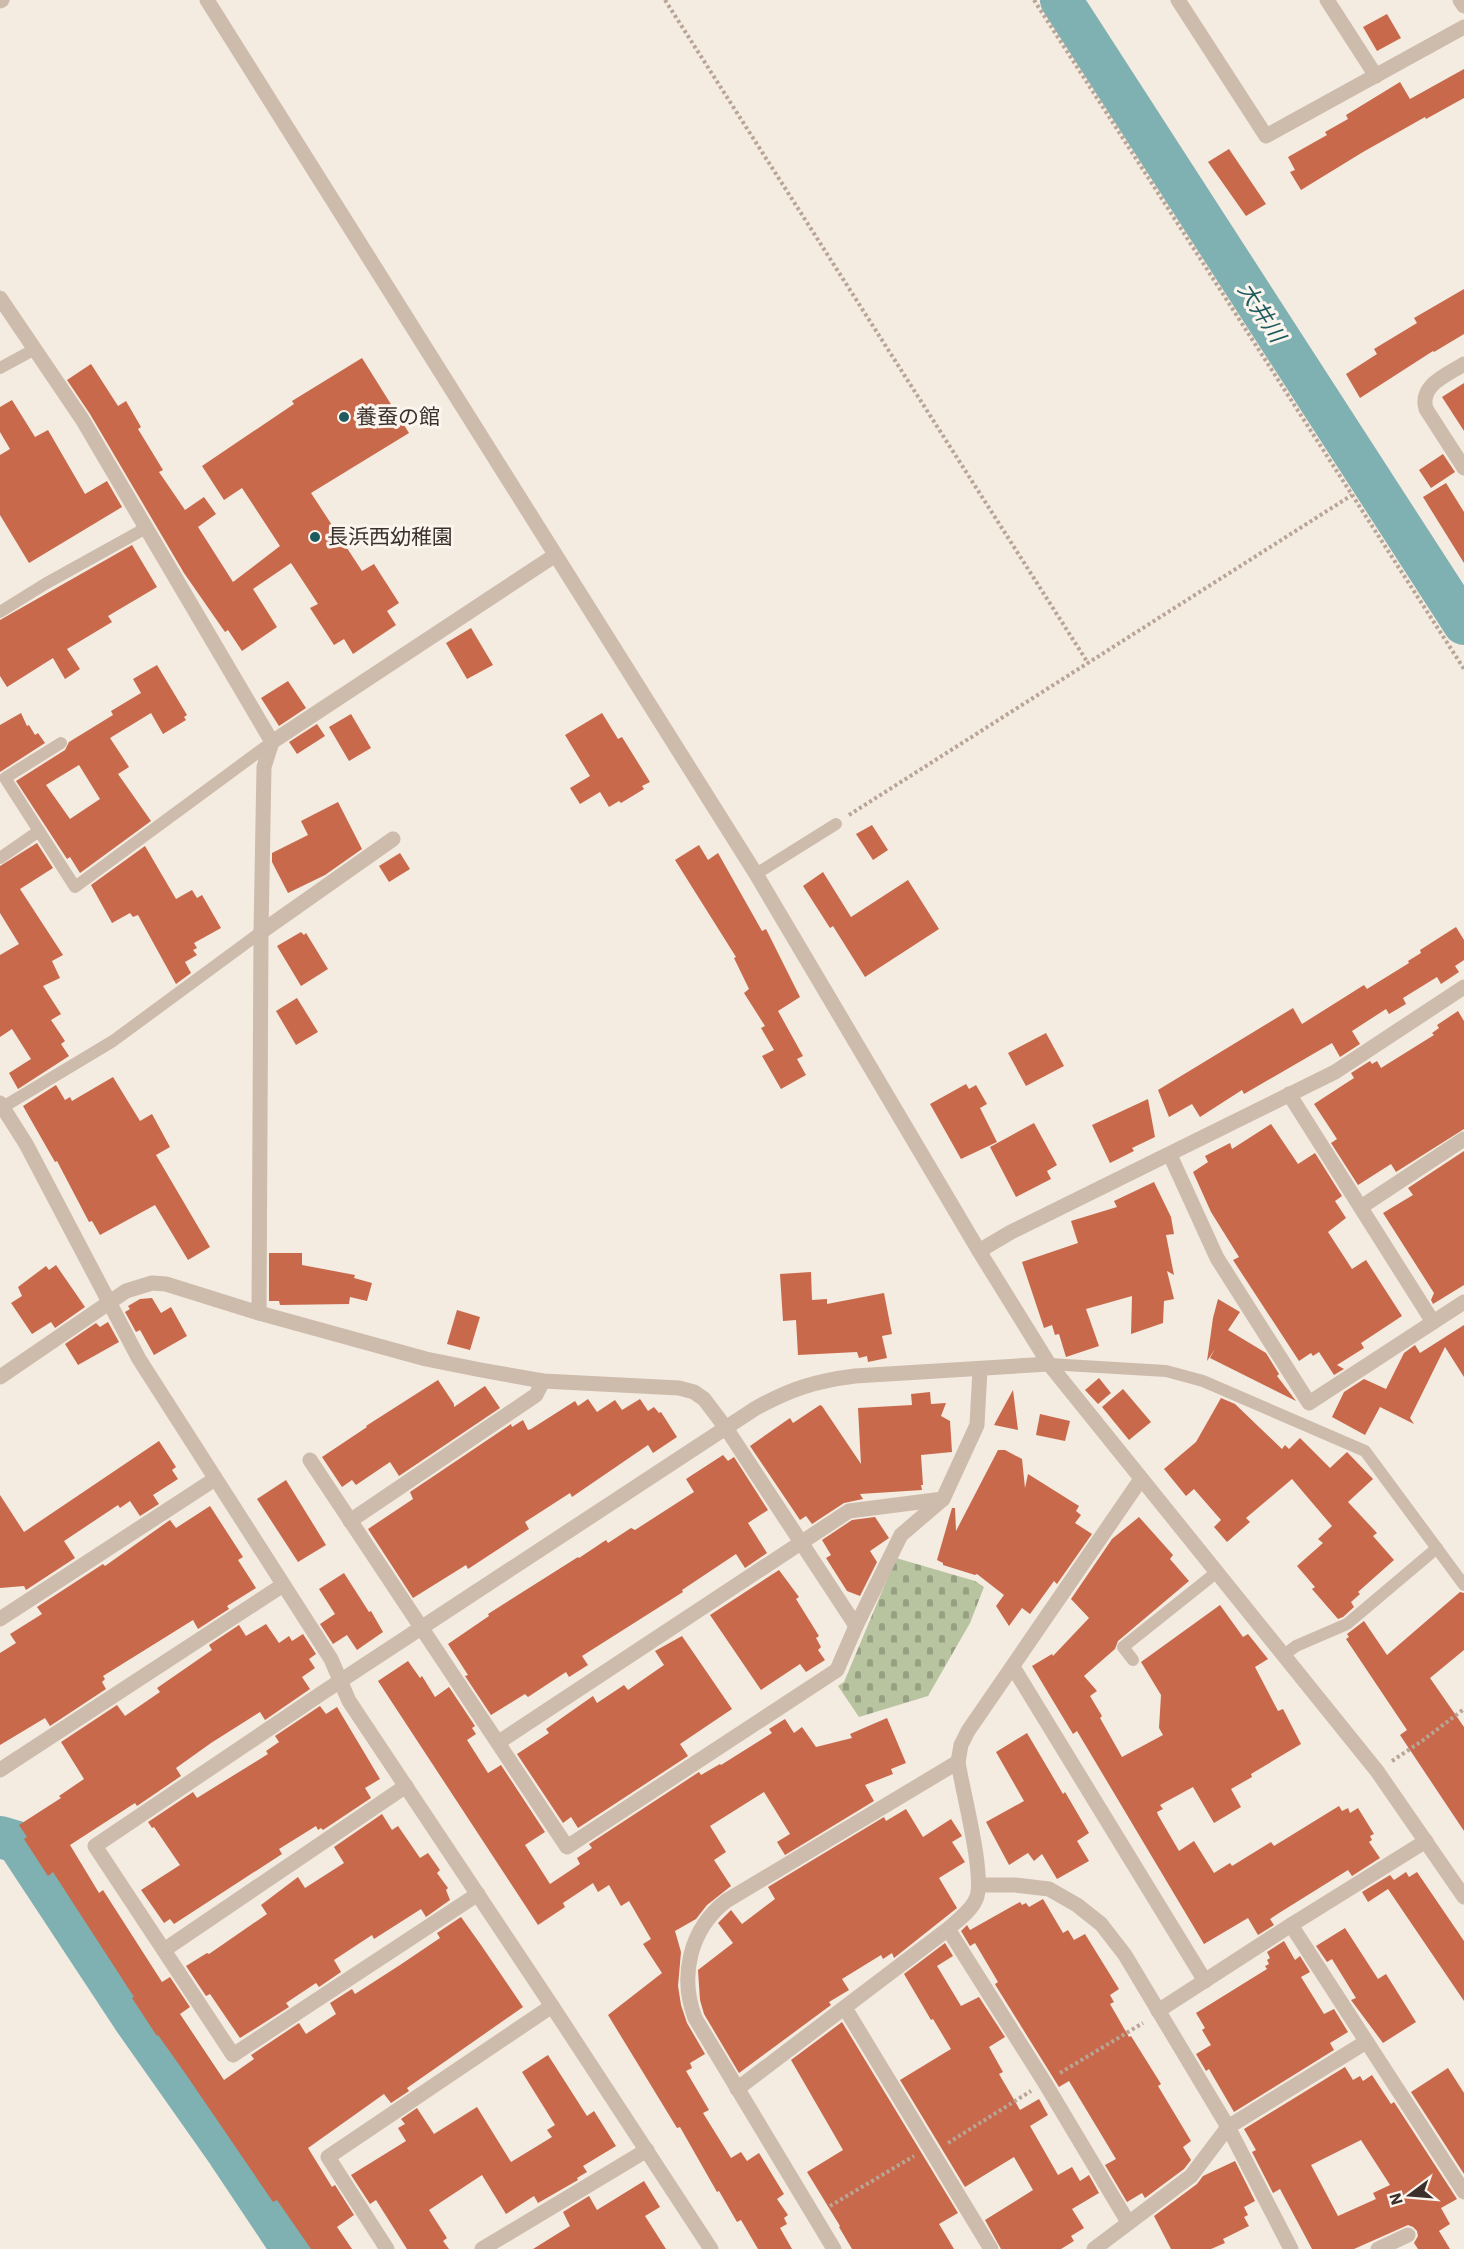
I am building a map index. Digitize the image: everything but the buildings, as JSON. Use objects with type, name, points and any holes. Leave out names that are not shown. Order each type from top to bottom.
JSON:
[{"type":"street","points":[[207,0],[554,556],[756,874],[979,1251],[1049,1364],[1377,1771],[1464,1897]]},
{"type":"street","points":[[1178,0],[1266,136],[1464,27]]},
{"type":"street","points":[[1327,0],[1376,76]]},
{"type":"street","points":[[1460,0],[1464,6]]},
{"type":"street","points":[[0,298],[82,419],[272,742]]},
{"type":"street","points":[[1464,364],[1428,388],[1424,403],[1464,468]]},
{"type":"street","points":[[259,1313],[264,767],[272,742],[554,556]]},
{"type":"street","points":[[261,932],[393,838]]},
{"type":"street","points":[[979,1251],[1011,1232],[1335,1072],[1464,987]]},
{"type":"street","points":[[1288,1094],[1433,1322]]},
{"type":"street","points":[[1,1105],[26,1144],[139,1359],[330,1659],[349,1701],[647,2150],[706,2247]]},
{"type":"street","points":[[1361,1207],[1464,1139]]},
{"type":"street","points":[[1170,1155],[1217,1258],[1308,1403],[1464,1302]]},
{"type":"street","points":[[0,1377],[126,1291],[152,1283],[166,1284],[259,1313],[426,1359],[543,1382],[679,1388],[694,1392],[704,1399],[726,1428],[856,1626]]},
{"type":"street","points":[[478,1894],[233,2055],[95,1846],[340,1681],[756,1408],[783,1394],[822,1380],[855,1376],[1049,1364]]},
{"type":"street","points":[[310,1460],[567,1847],[837,1670],[901,1535],[943,1499],[977,1425],[980,1369]]},
{"type":"street","points":[[350,1521],[536,1395],[543,1382]]},
{"type":"street","points":[[0,1619],[215,1479]]},
{"type":"street","points":[[737,2089],[948,1929],[976,1899],[979,1885],[978,1866],[958,1762],[962,1745],[968,1731],[1142,1479]]},
{"type":"street","points":[[499,1742],[849,1511],[943,1499]]},
{"type":"street","points":[[0,1770],[283,1585]]},
{"type":"street","points":[[1013,1667],[1205,1981]]},
{"type":"street","points":[[834,2249],[695,2018],[688,1992],[688,1968],[693,1945],[704,1924],[719,1906],[739,1892],[958,1762]]},
{"type":"street","points":[[164,1950],[406,1786]]},
{"type":"street","points":[[1159,2012],[1291,1925],[1426,1841]]},
{"type":"street","points":[[979,1885],[1015,1885],[1049,1889],[1077,1905],[1101,1924],[1125,1955],[1228,2127],[1291,2249]]},
{"type":"street","points":[[1291,1925],[1464,2192]]},
{"type":"street","points":[[948,1929],[1045,2083],[1128,2222]]},
{"type":"street","points":[[387,2249],[328,2157],[552,2006]]},
{"type":"street","points":[[845,2008],[991,2249]]},
{"type":"street","points":[[1094,2249],[1191,2176],[1228,2127],[1366,2042]]},
{"type":"street","points":[[482,2249],[647,2150]]},
{"type":"street","points":[[1378,2249],[1408,2235]]},
{"type":"lane","points":[[0,368],[35,349]]},
{"type":"lane","points":[[0,612],[45,584],[147,528]]},
{"type":"lane","points":[[61,743],[5,778],[75,887],[272,742]]},
{"type":"lane","points":[[756,874],[836,824]]},
{"type":"lane","points":[[0,858],[39,831]]},
{"type":"lane","points":[[1,1105],[113,1041],[261,932]]},
{"type":"lane","points":[[1049,1364],[1166,1371],[1203,1381],[1365,1451],[1464,1585]]},
{"type":"lane","points":[[1301,1424],[1308,1403]]},
{"type":"lane","points":[[1284,1655],[1296,1646],[1347,1624],[1437,1548]]},
{"type":"lane","points":[[1133,1660],[1123,1647],[1217,1572]]},
{"type":"path","points":[[665,0],[1088,663]]},
{"type":"path","points":[[1034,0],[1464,669]]},
{"type":"path","points":[[836,824],[1352,495]]},
{"type":"path","points":[[1377,1771],[1422,1742],[1464,1709]]},
{"type":"path","points":[[814,2216],[1045,2083],[1159,2012]]},
{"type":"green space","points":[[896,1558],[975,1581],[984,1587],[970,1623],[928,1696],[859,1717],[838,1686],[844,1682]]},
{"type":"waterway","name":"大井川","points":[[1061,0],[1464,624]]},
{"type":"waterway","points":[[0,1837],[17,1842],[135,2021],[292,2249]]},
{"type":"place","name":"養蚕の館","points":[[344,417]]},
{"type":"place","name":"長浜西幼稚園","points":[[315,537]]}]
